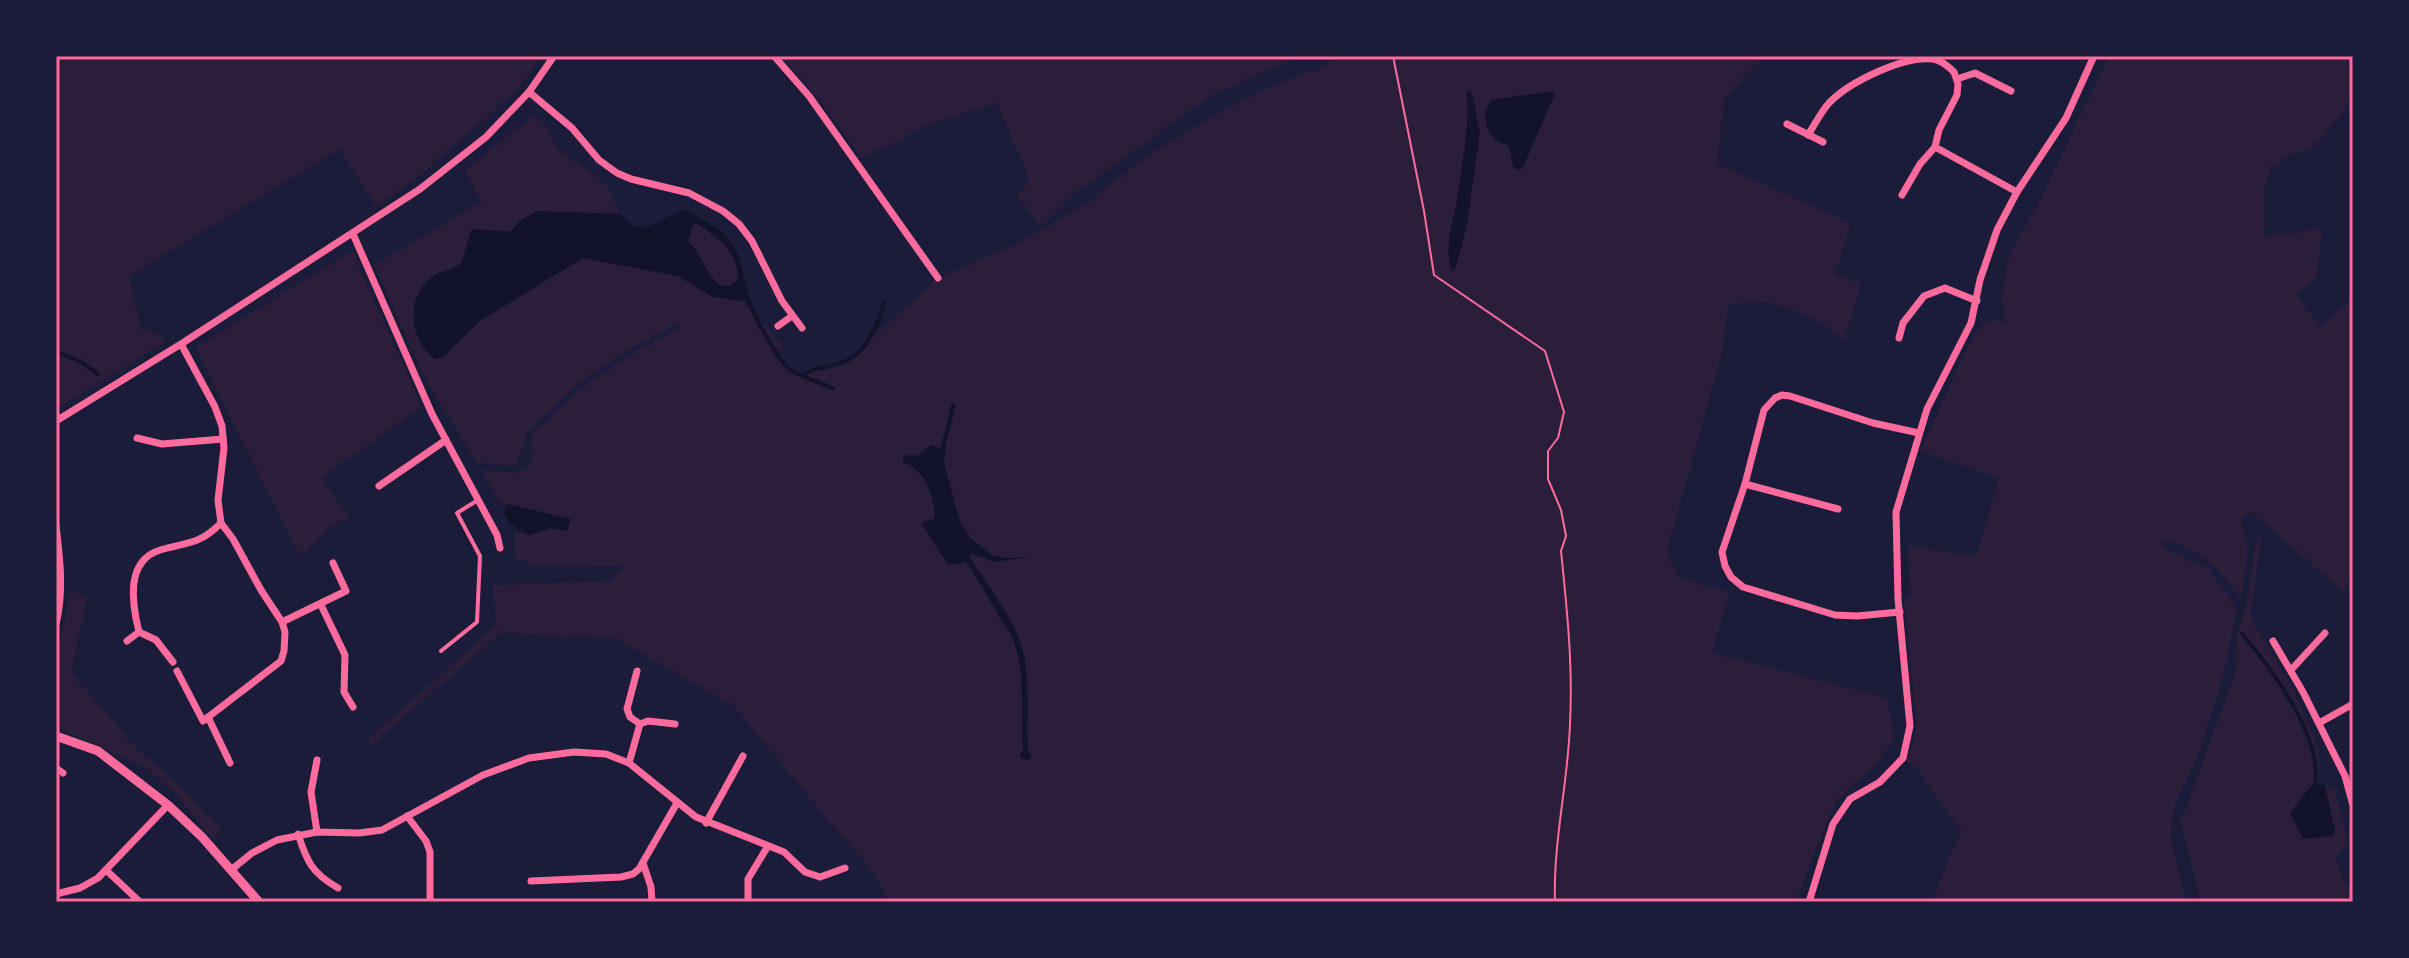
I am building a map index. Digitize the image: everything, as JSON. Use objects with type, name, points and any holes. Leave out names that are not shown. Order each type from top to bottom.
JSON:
[{"type":"street","points":[[56,421],[420,189],[486,137],[529,92],[554,56]]},
{"type":"street","points":[[774,56],[809,96],[938,278]]},
{"type":"street","points":[[1809,902],[1833,824],[1850,799],[1880,782],[1903,758],[1910,726],[1900,612],[1896,512],[1927,409],[1971,323],[1980,280],[1997,230],[2017,192],[2066,118],[2094,56]]},
{"type":"street","points":[[1808,135],[1831,101],[1844,90],[1899,65],[1920,59],[1940,61],[1954,72],[1957,95],[1939,130],[1935,147],[1920,164],[1902,195]]},
{"type":"street","points":[[1957,79],[1975,73],[2011,91]]},
{"type":"street","points":[[529,92],[572,128],[599,160],[617,173],[689,193],[723,211],[739,224],[752,241],[782,301],[802,328]]},
{"type":"street","points":[[1787,124],[1823,142]]},
{"type":"street","points":[[1935,147],[2017,192]]},
{"type":"street","points":[[353,234],[432,414],[497,535],[500,548]]},
{"type":"street","points":[[1899,338],[1903,323],[1924,296],[1945,288],[1977,301]]},
{"type":"street","points":[[778,326],[792,316]]},
{"type":"street","points":[[181,344],[222,426],[218,500],[221,523],[282,622],[285,632],[281,661],[206,719]]},
{"type":"street","points":[[1900,612],[1835,615],[1743,587],[1731,577],[1722,552],[1745,484],[1764,410],[1775,398],[1782,395],[1873,423],[1919,433]]},
{"type":"street","points":[[137,438],[162,444],[223,439]]},
{"type":"street","points":[[379,486],[446,440]]},
{"type":"street","points":[[1745,484],[1838,509]]},
{"type":"street","points":[[139,632],[134,576],[138,568],[157,551],[208,536],[221,523]]},
{"type":"street","points":[[56,526],[61,561],[60,608],[56,624]]},
{"type":"street","points":[[282,622],[346,591],[333,563]]},
{"type":"street","points":[[321,605],[345,655],[344,692],[353,707]]},
{"type":"street","points":[[127,641],[139,632]]},
{"type":"street","points":[[139,632],[156,640],[173,662]]},
{"type":"street","points":[[2291,670],[2325,633]]},
{"type":"street","points":[[2273,641],[2345,776],[2352,791],[2353,805]]},
{"type":"street","points":[[177,671],[230,763]]},
{"type":"street","points":[[637,671],[627,709],[630,717],[640,724]]},
{"type":"street","points":[[2319,723],[2353,704]]},
{"type":"street","points":[[640,724],[648,721],[675,724]]},
{"type":"street","points":[[629,763],[640,724]]},
{"type":"street","points":[[56,736],[98,751],[168,805],[259,902]]},
{"type":"street","points":[[231,870],[260,848],[277,840],[317,832],[382,830],[483,775],[529,758],[566,752],[606,754],[629,763],[706,823],[784,852],[805,872],[820,877],[845,868]]},
{"type":"street","points":[[706,823],[743,756]]},
{"type":"street","points":[[317,760],[311,792],[317,832]]},
{"type":"street","points":[[531,881],[633,874],[643,863],[677,803]]},
{"type":"street","points":[[56,894],[90,884],[168,805]]},
{"type":"street","points":[[407,816],[426,841],[430,852],[430,902]]},
{"type":"street","points":[[298,834],[303,850],[319,877],[338,888]]},
{"type":"street","points":[[748,902],[748,879],[768,846]]},
{"type":"street","points":[[643,863],[652,902]]},
{"type":"street","points":[[106,870],[140,902]]},
{"type":"lane","points":[[441,651],[477,622],[480,556],[457,513],[479,500]]},
{"type":"path","points":[[1393,56],[1434,275],[1545,351],[1564,412],[1558,438],[1548,451],[1548,479],[1561,510],[1566,536],[1561,551],[1571,654],[1570,726],[1556,853],[1555,902]]},
{"type":"shaded area","points":[[56,56],[543,56],[515,92],[419,176],[376,207],[340,149],[129,276],[141,329],[159,335],[166,342],[56,409]]},
{"type":"shaded area","points":[[781,56],[1299,56],[1212,95],[1070,197],[1041,226],[1017,197],[1029,178],[997,103],[924,126],[862,159],[820,101]]},
{"type":"shaded area","points":[[1341,56],[1764,56],[1724,99],[1717,164],[1851,223],[1835,275],[1861,283],[1844,341],[1825,326],[1791,309],[1755,302],[1729,305],[1721,357],[1667,551],[1679,578],[1730,592],[1712,653],[1887,698],[1894,738],[1877,763],[1836,801],[1795,902],[885,902],[889,899],[868,865],[735,707],[615,638],[527,635],[503,631],[372,745],[367,740],[496,626],[493,585],[610,581],[625,567],[538,566],[515,558],[515,531],[529,535],[551,527],[567,531],[499,501],[481,469],[509,473],[528,467],[532,456],[531,435],[580,389],[632,354],[681,327],[675,324],[627,351],[577,385],[528,431],[516,466],[477,463],[423,375],[374,265],[481,202],[465,170],[534,115],[544,124],[557,148],[606,184],[620,214],[537,211],[520,221],[510,232],[496,230],[465,253],[458,265],[436,274],[442,358],[480,321],[582,258],[678,276],[713,297],[742,301],[788,351],[769,345],[787,368],[803,375],[815,368],[845,362],[938,278],[1015,245],[1086,204],[1147,156],[1242,100],[1306,72],[1314,72]]},
{"type":"shaded area","points":[[2110,56],[2353,56],[2353,98],[2323,137],[2309,149],[2290,154],[2271,167],[2264,187],[2264,235],[2323,228],[2316,277],[2296,295],[2320,326],[2353,299],[2353,576],[2343,591],[2250,511],[2240,521],[2247,549],[2241,600],[2209,562],[2165,540],[2161,548],[2208,568],[2237,609],[2221,684],[2199,754],[2175,804],[2170,835],[2186,902],[1931,902],[1961,831],[1915,766],[1907,762],[1917,726],[1904,600],[1911,596],[1908,546],[1976,557],[1999,478],[1920,451],[1972,338],[1983,323],[1996,320],[2008,325],[2002,301],[2008,258],[2036,208]]},
{"type":"shaded area","points":[[1552,91],[1554,96],[1524,165],[1518,170],[1513,167],[1507,144],[1494,138],[1487,127],[1488,106],[1491,100]]},
{"type":"shaded area","points":[[1470,92],[1480,133],[1467,225],[1455,270],[1451,269],[1449,260],[1449,243],[1465,146],[1466,93]]},
{"type":"shaded area","points":[[686,210],[720,230],[729,239],[738,254],[749,296],[742,301],[713,297],[678,276],[583,258],[480,321],[442,358],[435,359],[419,340],[414,315],[419,292],[437,274],[460,264],[472,229],[510,232],[520,221],[537,211],[620,214],[642,228]],"holes":[[[694,222],[730,252],[738,279],[730,285],[722,286],[716,281],[688,241]]]},
{"type":"shaded area","points":[[693,222],[730,251],[738,279],[730,285],[722,286],[716,281],[688,241]]},
{"type":"shaded area","points":[[352,251],[422,407],[321,478],[350,519],[332,523],[301,556],[196,347]]},
{"type":"shaded area","points":[[952,402],[956,405],[944,463],[960,522],[970,538],[994,556],[1035,556],[994,562],[972,554],[969,556],[1006,612],[1022,647],[1028,700],[1028,752],[1032,754],[1030,760],[1020,758],[1023,752],[1021,679],[1012,637],[966,561],[949,565],[922,525],[935,517],[930,491],[917,470],[902,462],[904,455],[919,455],[933,445],[940,450]]},
{"type":"shaded area","points":[[508,504],[571,519],[567,531],[551,528],[529,535],[520,531],[504,514]]},
{"type":"shaded area","points":[[2262,534],[2250,616],[2295,693],[2318,748],[2319,777],[2310,787],[2327,800],[2325,786],[2335,789],[2348,843],[2335,857],[2343,879],[2353,892],[2353,902],[2201,902],[2181,822],[2236,670],[2237,637],[2248,597],[2256,540]]},
{"type":"shaded area","points":[[69,590],[87,598],[71,672],[135,747],[188,794],[222,830],[213,840],[178,796],[148,769],[56,727],[56,655]]},
{"type":"shaded area","points":[[2315,784],[2325,786],[2335,830],[2332,836],[2303,839],[2290,813]]},
{"type":"waterway","points":[[747,297],[780,359],[797,374],[833,389]]},
{"type":"waterway","points":[[804,374],[850,359],[864,347],[884,302]]},
{"type":"waterway","points":[[56,352],[79,361],[98,374]]},
{"type":"waterway","points":[[2242,634],[2280,684],[2303,725],[2311,746],[2315,784]]}]
